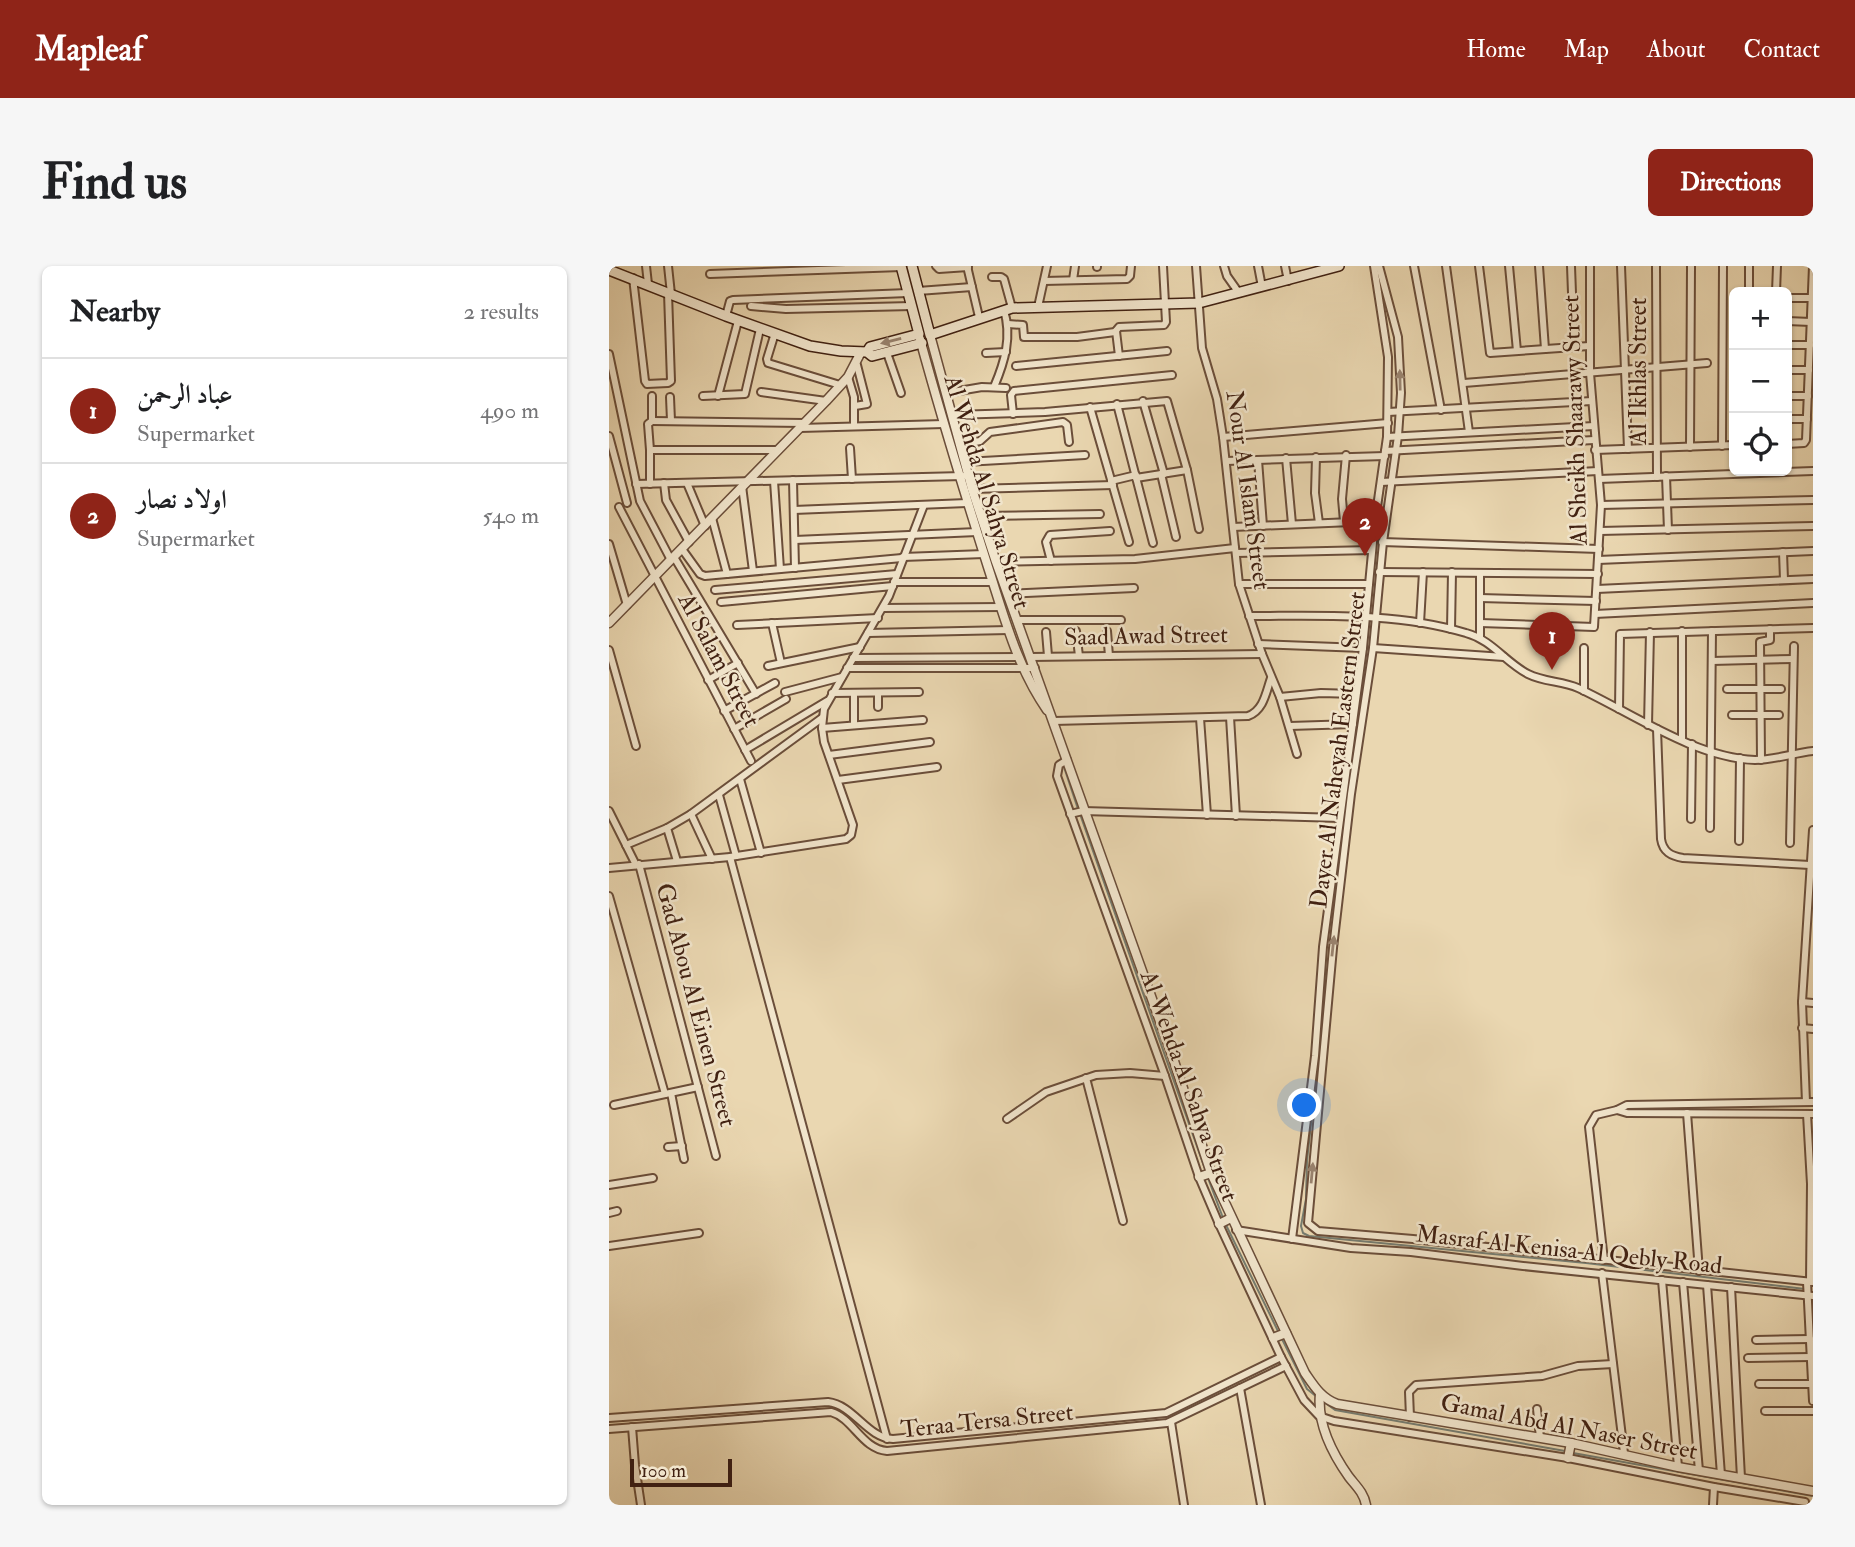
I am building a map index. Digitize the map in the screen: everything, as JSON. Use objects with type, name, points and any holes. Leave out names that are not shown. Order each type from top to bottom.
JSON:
[{"type":"main road","name":"Al Wehda Al Sahya Street","points":[[912,266],[913,296],[920,339]]},
{"type":"main road","points":[[930,335],[1008,309],[1199,303],[1339,266]]},
{"type":"main road","name":"Al Wehda Al Sahya Street","points":[[901,267],[930,335]]},
{"type":"main road","points":[[609,270],[739,321],[820,348],[864,352],[872,356],[887,353],[920,339]]},
{"type":"main road","points":[[864,352],[870,347],[920,339]]},
{"type":"street","points":[[646,266],[648,284]]},
{"type":"street","points":[[633,278],[645,382],[650,384],[670,381],[668,266]]},
{"type":"street","points":[[936,266],[939,269],[967,267],[979,317]]},
{"type":"street","points":[[1038,307],[1047,266]]},
{"type":"street","points":[[1073,280],[1075,266]]},
{"type":"street","points":[[1044,281],[1126,279],[1130,276],[1131,266]]},
{"type":"street","points":[[1008,324],[1023,325],[1024,337],[1090,336],[1116,331],[1119,327],[1164,325],[1163,266]]},
{"type":"street","name":"Nour Al Islam Street","points":[[1196,266],[1202,348],[1217,399],[1223,437],[1239,584],[1258,644],[1290,726],[1297,754]]},
{"type":"street","points":[[1224,266],[1232,285],[1239,293]]},
{"type":"street","points":[[1258,266],[1262,287]]},
{"type":"street","points":[[1285,266],[1288,281]]},
{"type":"street","name":"Dayer Al Naheyah Eastern Street","points":[[1292,1239],[1315,1056],[1323,947],[1363,648],[1375,521],[1387,437],[1389,375],[1374,266]]},
{"type":"street","name":"Dayer Al Naheyah Eastern Street","points":[[1322,1231],[1310,1227],[1307,1219],[1334,935],[1351,794],[1373,648],[1383,542],[1400,412],[1398,337],[1379,266]]},
{"type":"street","points":[[1414,266],[1441,410]]},
{"type":"street","points":[[1446,266],[1468,408],[1469,432]]},
{"type":"street","points":[[1479,266],[1490,353],[1589,346]]},
{"type":"street","points":[[1509,266],[1517,351]]},
{"type":"street","points":[[1539,266],[1545,349]]},
{"type":"street","points":[[1571,266],[1574,347]]},
{"type":"street","name":"Al Sheikh Shaarawy Street","points":[[1590,266],[1590,373],[1601,505],[1595,614]]},
{"type":"street","points":[[1622,266],[1628,449]]},
{"type":"street","name":"Al Ikhlas Street","points":[[1656,266],[1657,477]]},
{"type":"street","points":[[1690,447],[1691,266]]},
{"type":"street","points":[[1722,446],[1723,266]]},
{"type":"street","points":[[1748,287],[1749,266]]},
{"type":"street","points":[[1776,287],[1777,266]]},
{"type":"street","points":[[1792,443],[1805,442],[1813,266]]},
{"type":"street","points":[[709,274],[725,270],[901,267]]},
{"type":"street","points":[[992,277],[1003,278],[1008,309],[1006,352],[994,387]]},
{"type":"street","points":[[751,306],[786,309],[972,287]]},
{"type":"street","points":[[726,316],[733,300],[913,296]]},
{"type":"street","points":[[1792,298],[1811,298]]},
{"type":"street","points":[[718,396],[739,321]]},
{"type":"street","points":[[1792,321],[1811,322]]},
{"type":"street","points":[[703,396],[741,396],[745,393],[760,328]]},
{"type":"street","points":[[1116,331],[1119,356]]},
{"type":"street","points":[[775,334],[768,363],[840,385]]},
{"type":"street","name":"Al Wehda Al Sahya Street","points":[[930,335],[965,463],[967,503],[1022,668],[1031,687],[1054,721]]},
{"type":"street","name":"Al Wehda Al Sahya Street","points":[[920,339],[944,424],[964,476],[972,489],[1067,760],[1079,812],[1165,1076],[1225,1221],[1280,1335],[1320,1396],[1319,1412],[1329,1441],[1363,1494],[1366,1505]]},
{"type":"street","points":[[1792,345],[1810,345]]},
{"type":"street","points":[[1016,366],[1167,351]]},
{"type":"street","points":[[609,623],[826,401],[848,377],[864,352]]},
{"type":"street","points":[[986,353],[1006,352]]},
{"type":"street","points":[[887,353],[901,393]]},
{"type":"street","points":[[609,354],[640,500],[672,559],[757,694]]},
{"type":"street","points":[[1464,383],[1707,363]]},
{"type":"street","points":[[855,406],[867,404],[857,365]]},
{"type":"street","points":[[1792,370],[1809,370]]},
{"type":"street","points":[[1013,414],[1011,395],[1015,390],[1172,375]]},
{"type":"street","points":[[848,377],[855,406],[854,426]]},
{"type":"street","points":[[947,393],[1006,388]]},
{"type":"street","points":[[761,392],[826,401]]},
{"type":"street","points":[[650,484],[648,424],[652,421],[652,396]]},
{"type":"street","points":[[1792,396],[1808,396]]},
{"type":"street","points":[[670,397],[671,421]]},
{"type":"street","points":[[953,415],[1013,414],[1165,400],[1170,405],[1199,529]]},
{"type":"street","points":[[1143,401],[1176,537]]},
{"type":"street","points":[[1388,412],[1592,401]]},
{"type":"street","points":[[1117,404],[1153,543]]},
{"type":"street","points":[[1090,407],[1129,542]]},
{"type":"street","points":[[1792,419],[1807,419]]},
{"type":"street","points":[[652,421],[854,426],[944,424]]},
{"type":"street","points":[[961,445],[980,441],[990,432],[1063,422],[1067,425],[1069,442]]},
{"type":"street","points":[[1223,437],[1388,423]]},
{"type":"street","points":[[1387,437],[1594,426]]},
{"type":"street","points":[[609,436],[627,503]]},
{"type":"street","points":[[1226,461],[1594,440]]},
{"type":"street","points":[[1595,450],[1729,446]]},
{"type":"street","points":[[850,448],[852,479]]},
{"type":"street","points":[[650,450],[778,450]]},
{"type":"street","points":[[965,463],[1084,455]]},
{"type":"street","points":[[1344,521],[1342,499],[1346,456]]},
{"type":"street","points":[[1316,457],[1315,492],[1319,523]]},
{"type":"street","points":[[1286,458],[1292,524]]},
{"type":"street","points":[[1258,460],[1263,526]]},
{"type":"street","points":[[972,489],[1112,483],[1136,476],[1187,470]]},
{"type":"street","points":[[1381,482],[1813,471]]},
{"type":"street","points":[[636,484],[745,484],[793,480],[964,476]]},
{"type":"street","points":[[1666,476],[1668,530]]},
{"type":"street","points":[[793,480],[796,568]]},
{"type":"street","points":[[774,481],[780,569]]},
{"type":"street","points":[[664,483],[666,500],[685,545],[700,574],[705,576],[903,557],[984,554]]},
{"type":"street","points":[[687,483],[705,526]]},
{"type":"street","points":[[745,484],[753,571]]},
{"type":"street","points":[[1601,505],[1813,500]]},
{"type":"street","points":[[793,510],[967,503]]},
{"type":"street","points":[[609,868],[733,857],[846,839],[851,835],[853,828],[829,755],[822,718],[827,701],[883,608],[924,505]]},
{"type":"street","name":"Al Salam Street","points":[[619,507],[653,578],[751,761]]},
{"type":"street","points":[[981,516],[1100,514]]},
{"type":"street","points":[[712,519],[727,574]]},
{"type":"street","points":[[1233,527],[1375,521]]},
{"type":"street","points":[[1600,531],[1813,526]]},
{"type":"street","points":[[1051,561],[1047,542],[1050,535],[1110,531]]},
{"type":"street","points":[[795,540],[977,533]]},
{"type":"street","points":[[721,602],[991,577],[998,566],[1051,561],[1373,546],[1383,542],[1599,549]]},
{"type":"street","points":[[609,544],[627,605]]},
{"type":"street","points":[[1598,559],[1813,551]]},
{"type":"street","points":[[1783,552],[1784,580]]},
{"type":"street","points":[[1370,572],[1598,574]]},
{"type":"street","points":[[1420,623],[1423,572]]},
{"type":"street","points":[[1451,629],[1452,572]]},
{"type":"street","points":[[715,590],[897,573]]},
{"type":"street","points":[[1480,573],[1480,638]]},
{"type":"street","points":[[1597,589],[1813,579]]},
{"type":"street","points":[[1239,584],[1369,584]]},
{"type":"street","points":[[1008,594],[1134,588]]},
{"type":"street","points":[[1480,598],[1596,601]]},
{"type":"street","points":[[1480,623],[1593,628],[1595,614],[1813,603]]},
{"type":"street","points":[[883,608],[1001,607]]},
{"type":"street","points":[[1249,616],[1366,617],[1451,629],[1480,638],[1536,678],[1573,686],[1648,725],[1712,751],[1761,760],[1813,751]]},
{"type":"street","points":[[737,625],[878,618]]},
{"type":"street","points":[[1018,620],[1121,620]]},
{"type":"street","points":[[772,623],[781,663]]},
{"type":"street","points":[[1619,709],[1619,635],[1813,628]]},
{"type":"street","points":[[1761,760],[1760,642],[1770,640],[1770,629]]},
{"type":"street","points":[[868,633],[1009,630]]},
{"type":"street","points":[[1076,631],[1079,656]]},
{"type":"street","points":[[1107,631],[1109,656]]},
{"type":"street","points":[[1682,631],[1682,740]]},
{"type":"street","points":[[1710,828],[1712,631]]},
{"type":"street","points":[[1046,632],[1048,656]]},
{"type":"street","points":[[1648,725],[1650,632]]},
{"type":"street","points":[[1258,644],[1363,648]]},
{"type":"street","points":[[1790,843],[1794,646]]},
{"type":"street","points":[[768,666],[860,647]]},
{"type":"street","points":[[1373,648],[1504,657]]},
{"type":"street","points":[[1584,648],[1584,691]]},
{"type":"street","points":[[609,650],[636,746]]},
{"type":"street","name":"Saad Awad Street","points":[[1031,657],[1262,654]]},
{"type":"street","points":[[853,658],[1018,657]]},
{"type":"street","points":[[1712,661],[1793,659]]},
{"type":"street","points":[[708,680],[738,663]]},
{"type":"street","points":[[847,668],[1035,668]]},
{"type":"street","points":[[734,729],[785,695],[842,677]]},
{"type":"street","points":[[1054,721],[1248,716],[1258,711],[1271,678]]},
{"type":"street","points":[[725,711],[775,683]]},
{"type":"street","points":[[1727,689],[1781,689]]},
{"type":"street","points":[[832,693],[919,692]]},
{"type":"street","points":[[854,693],[854,725]]},
{"type":"street","points":[[878,693],[878,707]]},
{"type":"street","points":[[1280,697],[1321,693],[1356,694]]},
{"type":"street","points":[[745,750],[827,701]]},
{"type":"street","points":[[1732,715],[1779,715]]},
{"type":"street","points":[[626,845],[667,828],[691,814],[822,718]]},
{"type":"street","points":[[1200,718],[1207,815]]},
{"type":"street","points":[[1230,718],[1236,816]]},
{"type":"street","points":[[822,728],[923,720]]},
{"type":"street","points":[[1290,726],[1353,723]]},
{"type":"street","points":[[1657,729],[1661,839],[1666,851],[1679,857],[1810,865]]},
{"type":"street","points":[[829,755],[930,742]]},
{"type":"street","points":[[1691,819],[1692,744]]},
{"type":"street","points":[[1739,841],[1740,758]]},
{"type":"street","name":"Al Wehda Al Sahya Street","points":[[1067,760],[1059,765],[1057,776],[1079,812],[1172,1055],[1205,1175],[1225,1221],[1236,1230],[1280,1335],[1282,1357],[1286,1366],[1308,1406],[1319,1412]]},
{"type":"street","points":[[838,780],[937,767]]},
{"type":"street","points":[[740,779],[761,853]]},
{"type":"street","points":[[719,794],[733,857],[887,1438]]},
{"type":"street","name":"Gad Abou Al Einen Street","points":[[609,811],[638,865],[716,1156]]},
{"type":"street","points":[[1079,812],[1340,818]]},
{"type":"street","points":[[691,814],[712,859]]},
{"type":"street","points":[[667,828],[677,862]]},
{"type":"street","points":[[1604,1260],[1589,1128],[1596,1115],[1627,1105],[1810,1102],[1802,1002],[1810,928],[1813,830]]},
{"type":"street","points":[[609,896],[668,1094],[684,1159]]},
{"type":"street","points":[[1802,1002],[1813,1003]]},
{"type":"street","points":[[1802,1028],[1813,1029]]},
{"type":"street","points":[[1007,1119],[1046,1092],[1086,1078],[1121,1073],[1165,1076]]},
{"type":"street","points":[[1086,1078],[1123,1221]]},
{"type":"street","points":[[614,1105],[698,1087]]},
{"type":"street","points":[[1617,1110],[1627,1113],[1810,1114],[1810,1339],[1813,1401]]},
{"type":"street","points":[[1687,1113],[1699,1271]]},
{"type":"street","points":[[668,1147],[682,1146]]},
{"type":"street","points":[[609,1185],[653,1178]]},
{"type":"street","name":"Masraf Al Kenisa Al Qebly Road","points":[[1236,1230],[1321,1244],[1811,1296]]},
{"type":"street","points":[[1321,1244],[1322,1231]]},
{"type":"street","name":"Masraf Al Kenisa Al Qebly Road","points":[[1322,1231],[1810,1282]]},
{"type":"street","points":[[609,1246],[699,1233]]},
{"type":"street","points":[[1602,1273],[1624,1453]]},
{"type":"street","points":[[1726,1274],[1741,1478]]},
{"type":"street","points":[[1662,1280],[1678,1467]]},
{"type":"street","points":[[1683,1282],[1699,1471]]},
{"type":"street","points":[[1707,1285],[1721,1475]]},
{"type":"street","points":[[1756,1340],[1810,1339]]},
{"type":"street","name":"Teraa Tersa Street","points":[[609,1418],[828,1402],[843,1406],[887,1438],[1161,1414],[1177,1409],[1282,1357]]},
{"type":"street","points":[[1748,1358],[1812,1359]]},
{"type":"street","points":[[1410,1417],[1409,1392],[1416,1385],[1542,1376],[1578,1366],[1613,1364]]},
{"type":"street","name":"Teraa Tersa Street","points":[[609,1429],[831,1412],[840,1415],[873,1448],[887,1451],[1171,1422],[1286,1366]]},
{"type":"street","points":[[1759,1384],[1812,1384]]},
{"type":"street","points":[[1240,1388],[1261,1505]]},
{"type":"street","name":"Gamal Abd Al Naser Street","points":[[1320,1396],[1337,1404],[1624,1453],[1678,1467],[1741,1478],[1806,1496]]},
{"type":"street","points":[[1537,1409],[1540,1438]]},
{"type":"street","points":[[1765,1411],[1813,1411]]},
{"type":"street","name":"Gamal Abd Al Naser Street","points":[[1319,1412],[1334,1421],[1569,1457],[1714,1487],[1806,1496]]},
{"type":"street","points":[[847,1423],[855,1416]]},
{"type":"street","points":[[1171,1422],[1184,1505]]},
{"type":"street","points":[[632,1427],[641,1505]]},
{"type":"street","points":[[1569,1457],[1571,1444]]},
{"type":"street","points":[[1713,1505],[1714,1487]]},
{"type":"waterway","points":[[1064,767],[1078,809]]},
{"type":"waterway","points":[[1080,814],[1206,1172]]},
{"type":"waterway","points":[[1343,832],[1307,1161],[1306,1199],[1301,1226],[1303,1233],[1309,1236],[1586,1263],[1805,1289]]},
{"type":"waterway","points":[[1208,1178],[1223,1218]]},
{"type":"waterway","points":[[1225,1223],[1278,1331]]},
{"type":"waterway","points":[[1282,1339],[1307,1389],[1317,1397]]},
{"type":"waterway","points":[[1324,1402],[1335,1410],[1565,1451]]},
{"type":"waterway","points":[[1573,1453],[1813,1496]]},
{"type":"place","name":"اولاد نصار","points":[[1365,556]]},
{"type":"place","name":"عباد الرحمن","points":[[1552,670]]}]
